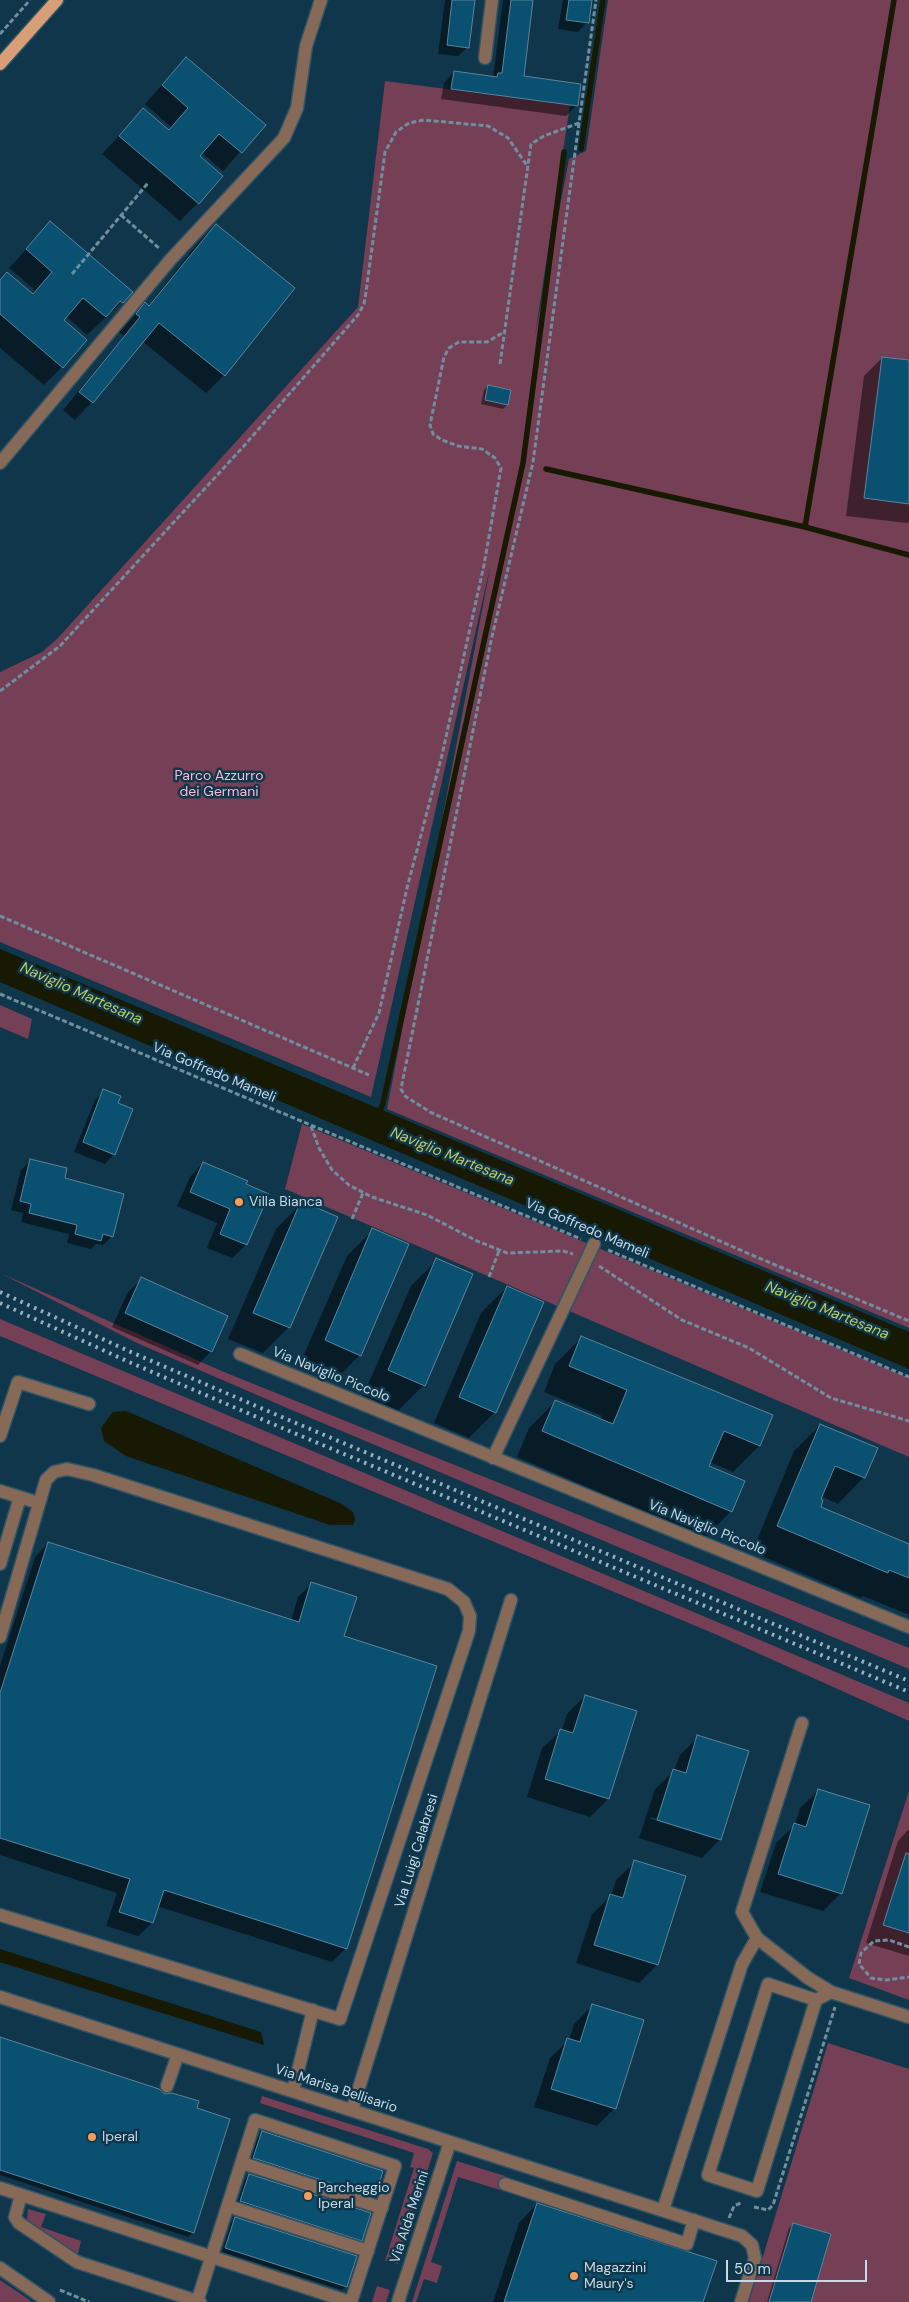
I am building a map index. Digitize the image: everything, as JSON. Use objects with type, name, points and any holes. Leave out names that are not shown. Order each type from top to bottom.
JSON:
[{"type":"main road","points":[[0,64],[57,0]]},
{"type":"street","points":[[0,463],[171,259],[284,138],[297,108],[306,46],[321,0]]},
{"type":"street","points":[[485,58],[492,0]]},
{"type":"street","points":[[493,1458],[594,1244]]},
{"type":"street","name":"Via Naviglio Piccolo","points":[[240,1354],[909,1627]]},
{"type":"street","points":[[0,1436],[18,1382],[88,1404]]},
{"type":"street","points":[[0,1636],[43,1486],[49,1476],[60,1470],[73,1469],[441,1587],[459,1597],[468,1609],[470,1616],[469,1631],[340,2019],[0,1915]]},
{"type":"street","points":[[0,1491],[39,1503]]},
{"type":"street","points":[[0,1564],[3,1544],[20,1497]]},
{"type":"street","name":"Via Luigi Calabresi","points":[[352,2110],[510,1600]]},
{"type":"street","points":[[802,1723],[742,1912],[757,1938],[808,1978],[831,1992],[909,2017]]},
{"type":"street","points":[[663,2210],[742,1964],[757,1938]]},
{"type":"street","points":[[816,2000],[768,1984],[708,2175],[757,2191],[816,2000],[831,1992]]},
{"type":"street","name":"Via Marisa Bellisario","points":[[0,1997],[742,2236],[752,2245],[755,2258],[741,2302]]},
{"type":"street","points":[[293,2091],[313,2010]]},
{"type":"street","points":[[168,2086],[178,2054]]},
{"type":"street","points":[[0,2188],[211,2257],[350,2302],[395,2166],[255,2120],[211,2257],[198,2302],[78,2262],[18,2223],[15,2217],[21,2195]]},
{"type":"street","name":"Via Alda Merini","points":[[398,2302],[450,2142]]},
{"type":"street","points":[[242,2163],[382,2208]]},
{"type":"street","points":[[505,2184],[687,2244],[694,2220]]},
{"type":"street","points":[[228,2206],[368,2251]]},
{"type":"street","points":[[0,2268],[49,2302]]},
{"type":"path","points":[[0,34],[30,0]]},
{"type":"path","points":[[596,0],[533,462],[490,641],[401,1089],[405,1096],[430,1112],[909,1322]]},
{"type":"path","points":[[0,691],[60,646],[236,454],[358,315],[364,304],[366,292],[385,152],[396,132],[409,123],[424,120],[488,126],[508,138],[528,167]]},
{"type":"path","points":[[500,364],[531,144],[544,136],[579,123]]},
{"type":"path","points":[[72,274],[148,183]]},
{"type":"path","points":[[121,215],[171,259]]},
{"type":"path","points":[[353,1068],[379,1013],[407,888],[444,745],[484,565],[501,468],[494,458],[482,449],[458,446],[442,440],[433,434],[430,425],[444,357],[449,348],[460,342],[486,342],[504,332]]},
{"type":"path","points":[[0,916],[370,1075]]},
{"type":"path","name":"Via Goffredo Mameli","points":[[0,994],[909,1376]]},
{"type":"path","points":[[311,1126],[319,1148],[332,1170],[349,1185],[363,1193],[427,1216],[499,1250],[518,1254],[563,1251],[587,1259],[619,1277],[654,1303],[682,1320],[749,1348],[831,1398],[909,1421]]},
{"type":"path","points":[[352,1219],[363,1193]]},
{"type":"path","points":[[488,1277],[499,1250]]},
{"type":"path","points":[[909,1948],[889,1940],[874,1941],[861,1953],[859,1964],[871,1978],[886,1980],[909,1977]]},
{"type":"green space","name":"Parco Azzurro dei Germani","points":[[608,0],[909,0],[909,1328],[387,1109],[491,563],[371,1097],[0,942],[0,672],[42,652],[57,639],[358,307],[385,81],[570,105],[535,336],[569,159],[586,151]]},
{"type":"green space","points":[[0,1005],[32,1019],[28,1039],[0,1027]]},
{"type":"green space","points":[[302,1124],[909,1378],[909,1457],[285,1189]]},
{"type":"green space","points":[[0,1273],[224,1372],[909,1648],[909,1669],[294,1411],[137,1343]]},
{"type":"green space","points":[[0,1319],[909,1703],[909,1721],[715,1634],[0,1336]]},
{"type":"green space","points":[[909,1791],[909,2000],[849,1978]]},
{"type":"green space","points":[[828,2043],[909,2069],[909,2302],[749,2302]]},
{"type":"green space","points":[[262,2096],[428,2149],[433,2153],[398,2264],[385,2261],[414,2168],[410,2167],[414,2153],[260,2103]]},
{"type":"green space","points":[[457,2161],[505,2176],[500,2190],[458,2177],[431,2262],[442,2266],[437,2283],[424,2279],[416,2302],[412,2302]]},
{"type":"green space","points":[[28,2209],[46,2214],[41,2227],[81,2241],[78,2254],[27,2220]]},
{"type":"green space","points":[[0,2280],[28,2299],[32,2302],[0,2302]]},
{"type":"green space","points":[[377,2286],[390,2290],[386,2302],[372,2302]]},
{"type":"water","name":"Naviglio Martesana","points":[[0,949],[909,1332],[909,1369],[0,982]]},
{"type":"water","points":[[126,1411],[342,1504],[353,1512],[355,1520],[353,1525],[330,1525],[126,1456],[104,1441],[101,1428],[113,1412]]},
{"type":"water","points":[[0,1949],[261,2032],[264,2045],[0,1962]]},
{"type":"building","points":[[452,0],[475,0],[469,48],[447,45]]},
{"type":"building","points":[[511,0],[533,0],[524,76],[581,84],[578,106],[451,89],[454,71],[497,77],[498,73],[502,73]]},
{"type":"building","points":[[569,0],[592,0],[589,23],[566,20]]},
{"type":"building","points":[[186,57],[266,125],[242,153],[219,134],[200,156],[223,176],[199,204],[119,136],[143,108],[169,130],[188,108],[162,85]]},
{"type":"building","points":[[50,221],[133,292],[123,303],[120,301],[106,317],[83,298],[64,320],[87,340],[63,368],[0,314],[0,280],[7,272],[33,294],[52,272],[26,249]]},
{"type":"building","points":[[216,224],[295,288],[225,376],[159,323],[93,403],[79,392],[140,317],[136,314],[145,302],[149,306]]},
{"type":"building","points":[[882,357],[909,360],[909,504],[864,498]]},
{"type":"building","points":[[488,385],[511,390],[508,405],[485,400]]},
{"type":"building","points":[[103,1089],[121,1096],[118,1103],[133,1109],[115,1155],[83,1142]]},
{"type":"building","points":[[30,1159],[67,1168],[65,1178],[124,1194],[113,1237],[103,1234],[101,1241],[75,1234],[77,1225],[29,1213],[31,1204],[20,1201]]},
{"type":"building","name":"Villa Bianca","points":[[203,1162],[248,1181],[246,1184],[269,1194],[247,1245],[220,1234],[230,1209],[190,1192]]},
{"type":"building","points":[[301,1201],[338,1217],[290,1328],[253,1313]]},
{"type":"building","points":[[372,1228],[409,1244],[361,1356],[325,1340]]},
{"type":"building","points":[[436,1258],[473,1274],[425,1386],[388,1370]]},
{"type":"building","points":[[141,1277],[228,1316],[212,1352],[125,1313]]},
{"type":"building","points":[[507,1286],[544,1302],[496,1413],[459,1397]]},
{"type":"building","points":[[581,1336],[773,1415],[760,1446],[724,1431],[709,1466],[745,1481],[732,1512],[542,1431],[555,1400],[613,1424],[627,1390],[569,1366]]},
{"type":"building","points":[[820,1424],[878,1448],[865,1478],[835,1466],[821,1499],[823,1500],[821,1507],[909,1544],[909,1578],[889,1570],[888,1573],[777,1526]]},
{"type":"building","points":[[48,1542],[299,1622],[311,1582],[357,1597],[344,1636],[437,1666],[347,1949],[164,1890],[153,1923],[119,1912],[130,1879],[0,1838],[0,1693]]},
{"type":"building","points":[[585,1695],[637,1711],[609,1799],[545,1779],[560,1729],[573,1733]]},
{"type":"building","points":[[697,1735],[749,1751],[721,1840],[657,1820],[673,1769],[686,1773]]},
{"type":"building","points":[[818,1789],[870,1805],[842,1894],[778,1874],[794,1823],[806,1827]]},
{"type":"building","points":[[906,1853],[909,1854],[909,1933],[883,1925]]},
{"type":"building","points":[[634,1860],[686,1876],[658,1965],[594,1945],[610,1894],[623,1898]]},
{"type":"building","points":[[592,2004],[644,2020],[616,2109],[551,2089],[567,2038],[580,2042]]},
{"type":"building","points":[[0,2037],[159,2089],[165,2094],[172,2093],[199,2101],[197,2108],[230,2119],[194,2233],[0,2170]]},
{"type":"building","points":[[262,2131],[383,2171],[375,2197],[253,2158]]},
{"type":"building","points":[[249,2174],[371,2213],[362,2241],[240,2201]]},
{"type":"building","points":[[537,2203],[717,2261],[703,2302],[504,2302]]},
{"type":"building","points":[[235,2217],[357,2256],[347,2287],[225,2248]]},
{"type":"building","points":[[793,2223],[831,2234],[811,2302],[769,2302]]},
{"type":"waterway","points":[[581,149],[603,0]]},
{"type":"waterway","points":[[805,527],[894,0]]},
{"type":"waterway","points":[[378,1116],[383,1103],[523,463],[564,152]]},
{"type":"waterway","points":[[546,469],[805,527],[909,555]]},
{"type":"railway","points":[[0,1292],[133,1353],[291,1421],[909,1681]]},
{"type":"railway","points":[[0,1303],[129,1362],[287,1430],[909,1692]]},
{"type":"place","name":"Villa Bianca","points":[[239,1202]]},
{"type":"place","name":"Iperal","points":[[92,2137]]},
{"type":"place","name":"Parcheggio Iperal","points":[[308,2196]]},
{"type":"place","name":"Magazzini Maury's","points":[[574,2276]]}]
